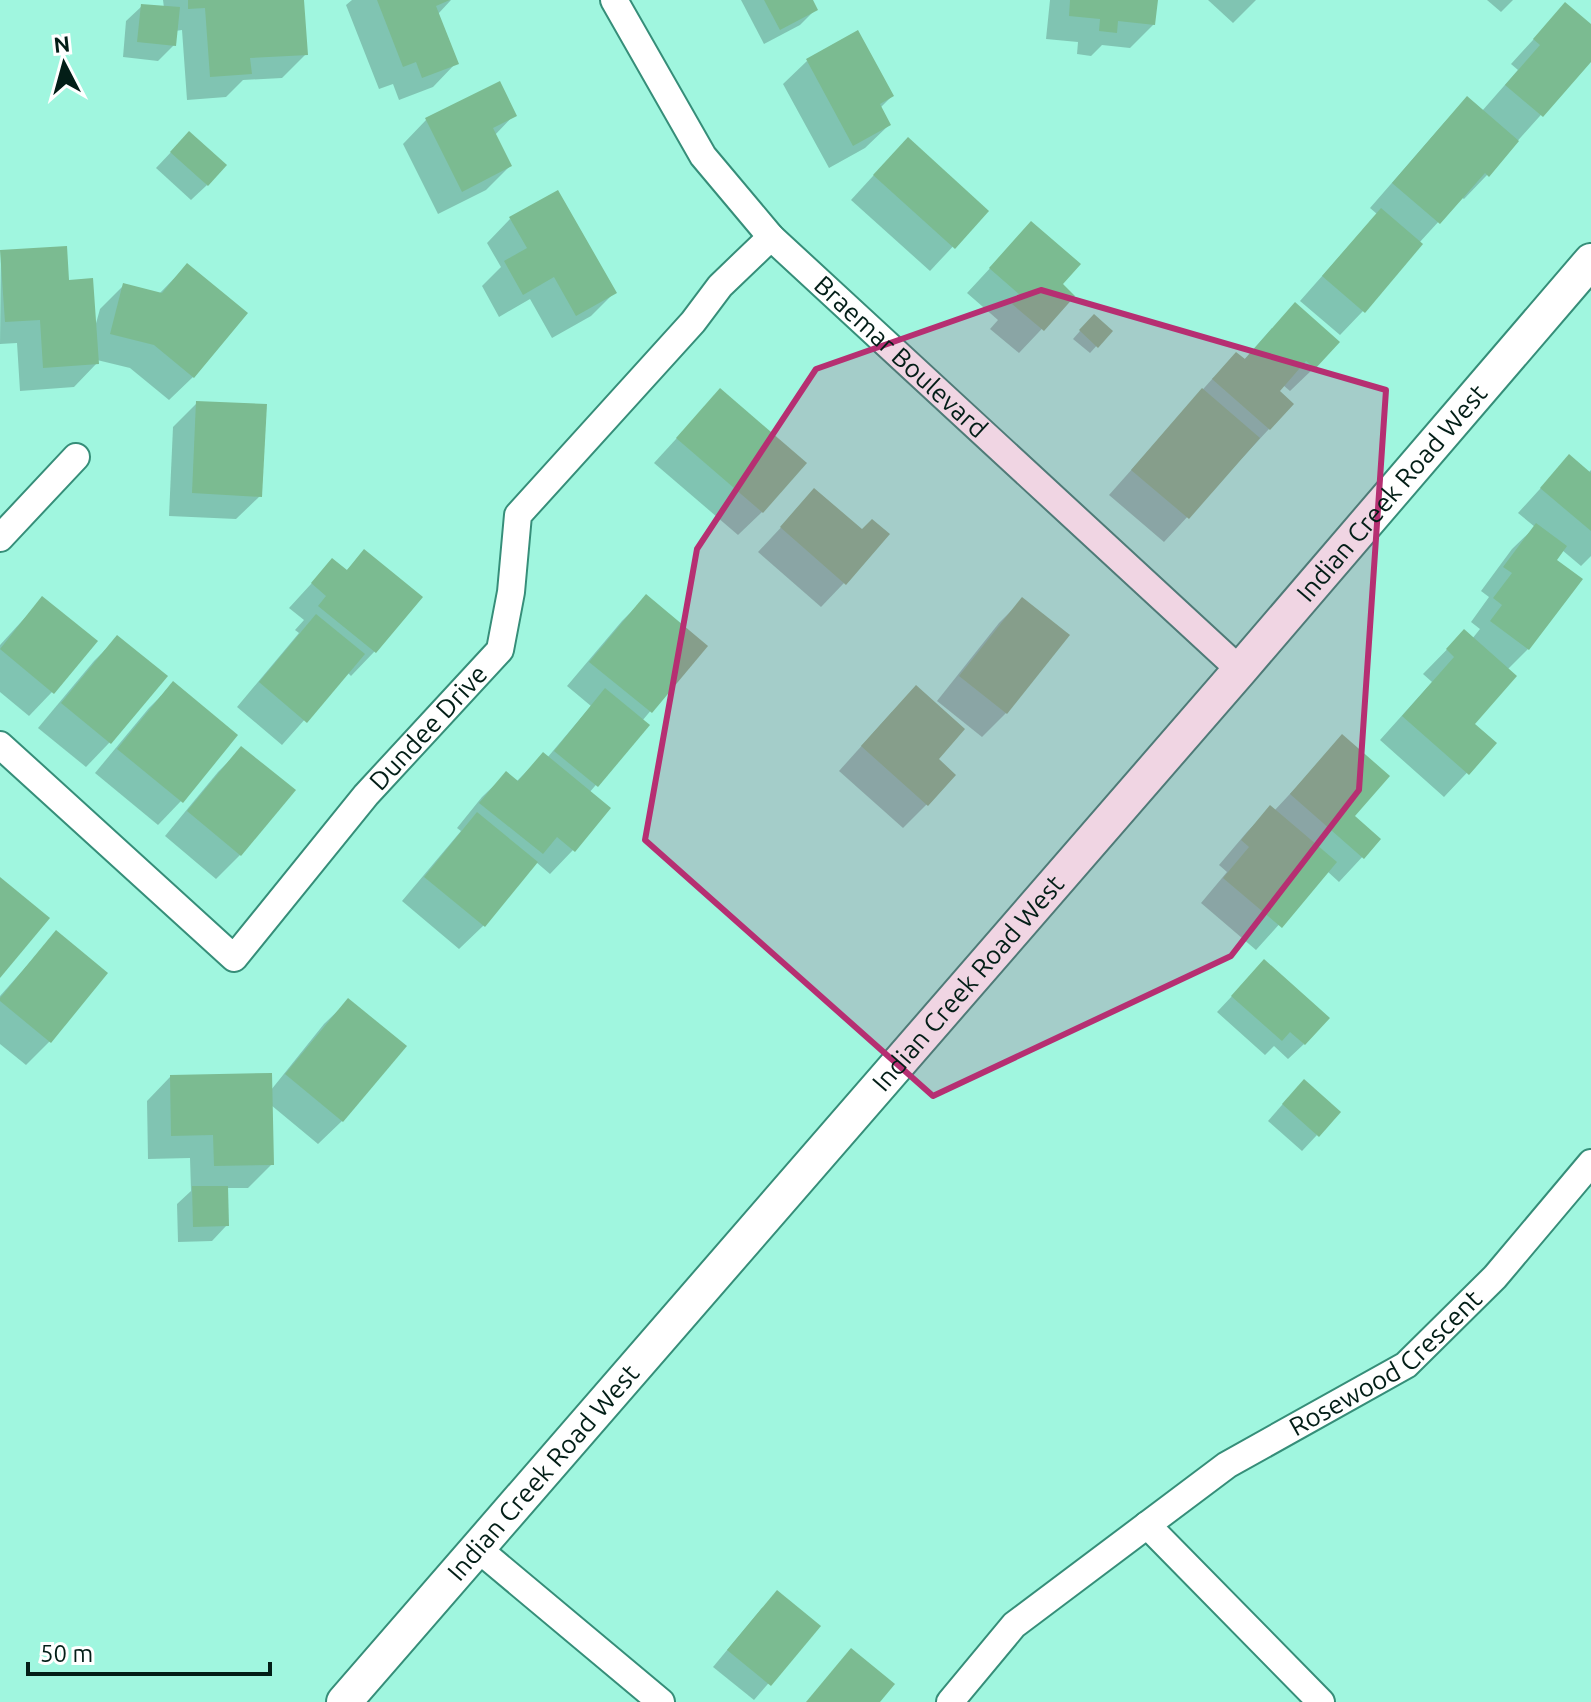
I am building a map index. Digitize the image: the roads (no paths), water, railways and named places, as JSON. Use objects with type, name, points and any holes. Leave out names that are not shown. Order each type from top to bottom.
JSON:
[{"type":"street","name":"Braemar Boulevard","points":[[614,0],[703,156],[771,237],[1240,670]]},
{"type":"street","name":"Dundee Drive","points":[[0,745],[234,958],[366,795],[500,650],[511,592],[518,515],[693,322],[720,286],[771,237]]},
{"type":"street","name":"Indian Creek Road West","points":[[344,1702],[1591,261]]},
{"type":"street","points":[[0,538],[76,457]]},
{"type":"street","name":"Rosewood Crescent","points":[[950,1702],[1014,1625],[1227,1465],[1406,1365],[1495,1277],[1591,1163]]},
{"type":"street","points":[[1147,1525],[1321,1702]]},
{"type":"street","points":[[477,1548],[661,1702]]}]
